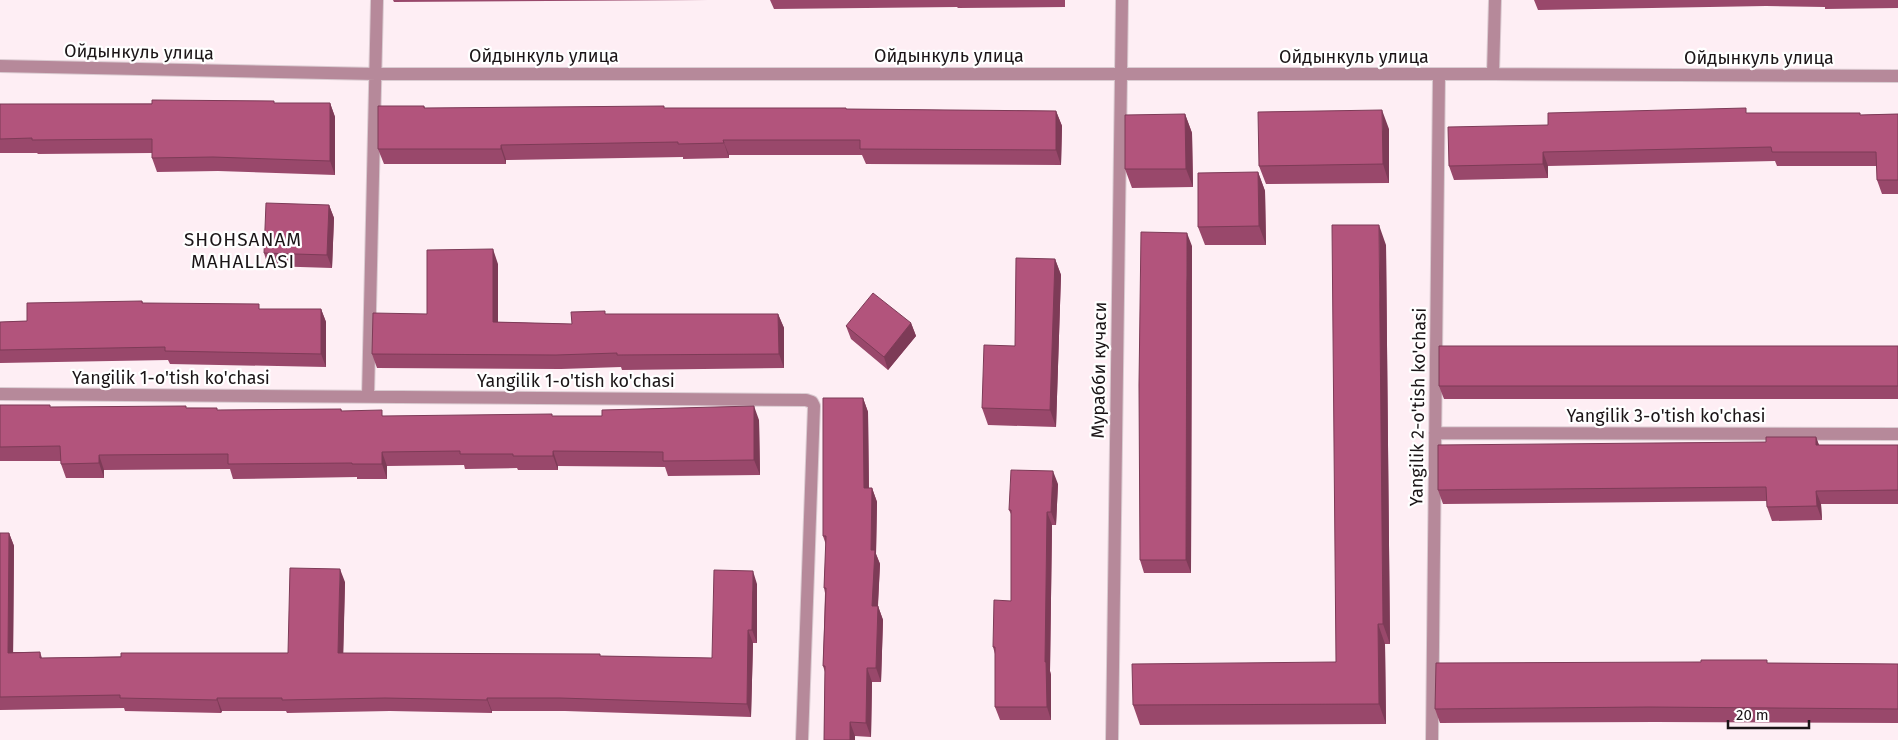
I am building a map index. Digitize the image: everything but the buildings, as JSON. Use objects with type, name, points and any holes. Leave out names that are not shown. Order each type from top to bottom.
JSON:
[{"type":"street","points":[[368,397],[377,0]]},
{"type":"street","name":"Мурабби кучаси","points":[[1112,740],[1122,0]]},
{"type":"street","points":[[1493,74],[1495,0]]},
{"type":"street","name":"Ойдынкуль улица","points":[[0,66],[376,74],[1898,76]]},
{"type":"street","name":"Yangilik 2-o'tish ko'chasi","points":[[1432,740],[1439,74]]},
{"type":"street","name":"Yangilik 1-o'tish ko'chasi","points":[[0,394],[796,400],[812,402],[814,406],[802,740]]},
{"type":"street","name":"Yangilik 3-o'tish ko'chasi","points":[[1434,433],[1898,434]]},
{"type":"district","name":"SHOHSANAM MAHALLASI","points":[[243,250]]}]
